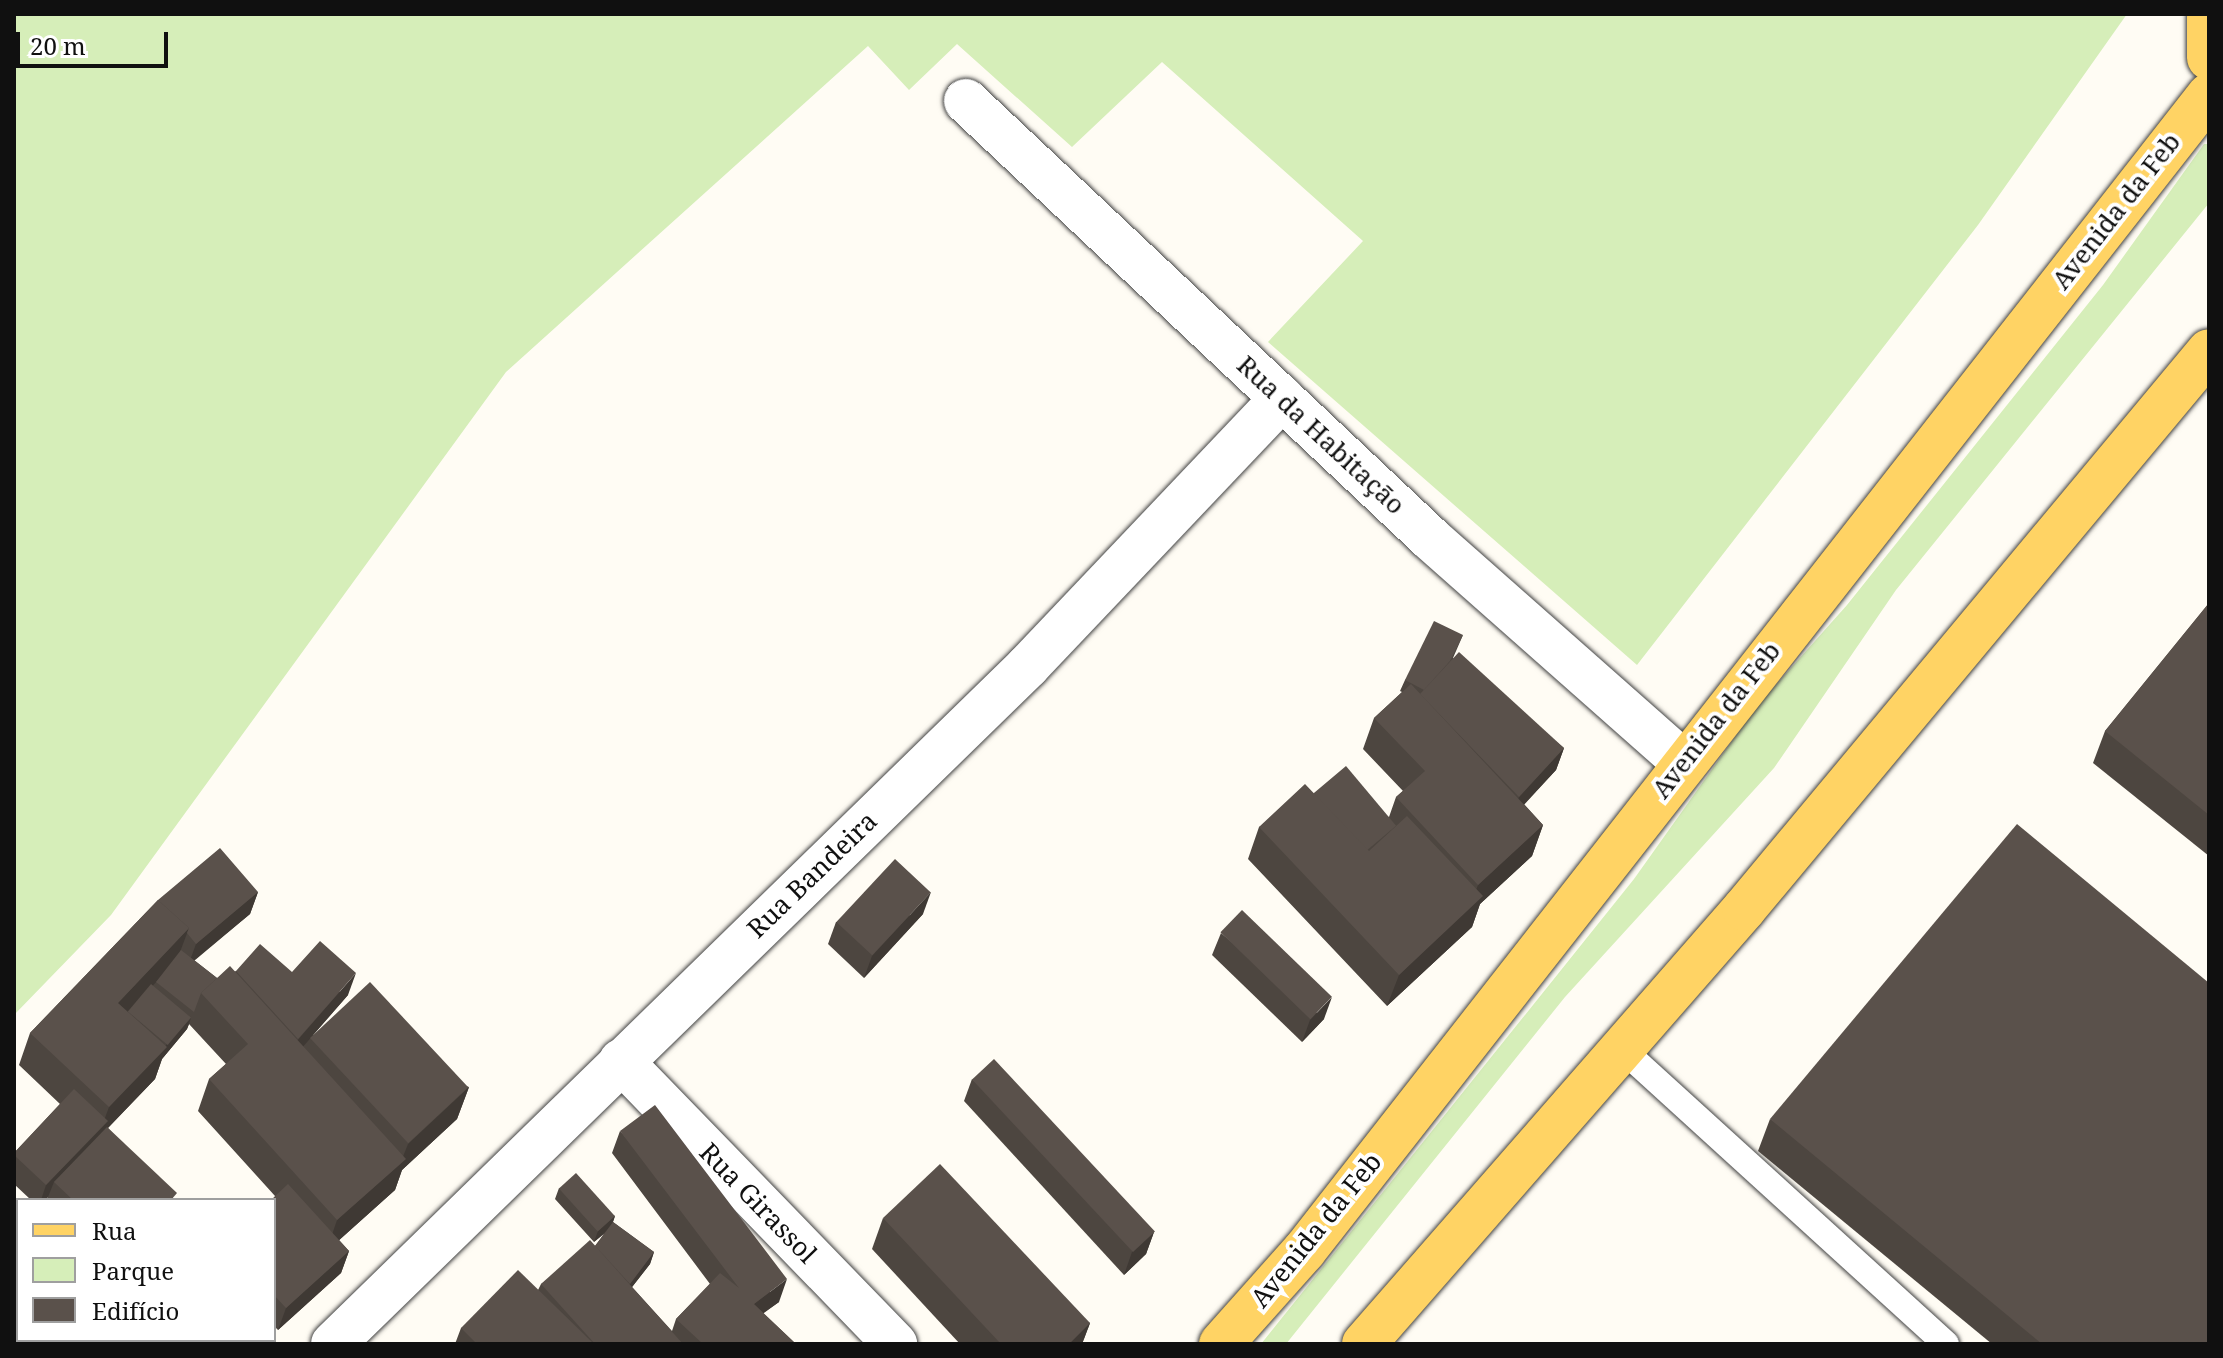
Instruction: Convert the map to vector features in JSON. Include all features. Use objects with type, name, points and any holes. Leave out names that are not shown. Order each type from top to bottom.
[{"type":"main road","points":[[2209,17],[2209,58]]},
{"type":"main road","name":"Avenida da Feb","points":[[1221,1344],[1304,1251],[1683,762],[2209,95]]},
{"type":"main road","points":[[1364,1344],[1622,1049],[2209,351]]},
{"type":"street","name":"Rua da Habitação","points":[[966,101],[1430,538],[1683,762]]},
{"type":"street","name":"Rua Bandeira","points":[[333,1344],[1028,666],[1282,398]]},
{"type":"street","name":"Rua Girassol","points":[[621,1061],[895,1344]]},
{"type":"lane","points":[[1622,1049],[1946,1344]]},
{"type":"green space","points":[[14,14],[2127,14],[1978,225],[1637,665],[1268,342],[1363,241],[1162,62],[1072,147],[957,44],[909,90],[868,46],[506,372],[111,915],[14,1015]]},
{"type":"green space","points":[[2204,144],[2209,144],[2209,203],[1896,590],[1774,768],[1565,997],[1286,1344],[1261,1344],[1634,879],[1757,706],[1847,605],[2103,285]]},
{"type":"building","points":[[2209,603],[2209,815],[2105,731]]},
{"type":"building","points":[[1434,621],[1463,635],[1450,661],[1424,690],[1405,680]]},
{"type":"building","points":[[1459,652],[1564,748],[1519,797],[1420,694]]},
{"type":"building","points":[[1411,684],[1543,825],[1478,885],[1396,797],[1425,771],[1374,718]]},
{"type":"building","points":[[1346,766],[1396,826],[1363,853],[1313,794]]},
{"type":"building","points":[[1305,784],[1369,851],[1407,816],[1483,896],[1399,975],[1259,827]]},
{"type":"building","points":[[2017,824],[2209,983],[2209,1344],[2042,1344],[1770,1119]]},
{"type":"building","points":[[220,848],[258,892],[196,944],[187,933],[189,928],[158,900]]},
{"type":"building","points":[[895,859],[931,892],[872,955],[836,922]]},
{"type":"building","points":[[158,900],[189,928],[118,1003],[167,1047],[109,1107],[30,1033]]},
{"type":"building","points":[[1242,910],[1332,997],[1310,1019],[1220,932]]},
{"type":"building","points":[[320,941],[356,973],[298,1039],[236,971],[260,944],[292,972]]},
{"type":"building","points":[[181,950],[217,978],[201,993],[194,1012],[156,982]]},
{"type":"building","points":[[230,966],[406,1159],[337,1220],[209,1079],[248,1044],[201,993]]},
{"type":"building","points":[[370,982],[468,1087],[408,1143],[310,1038]]},
{"type":"building","points":[[151,984],[191,1017],[168,1045],[128,1012]]},
{"type":"building","points":[[994,1059],[1155,1232],[1133,1252],[972,1079]]},
{"type":"building","points":[[74,1089],[108,1121],[46,1185],[14,1153]]},
{"type":"building","points":[[655,1105],[787,1279],[754,1304],[796,1344],[703,1344],[676,1319],[720,1273],[739,1288],[620,1131]]},
{"type":"building","points":[[107,1127],[177,1193],[173,1198],[71,1198],[54,1182]]},
{"type":"building","points":[[940,1164],[1090,1323],[1069,1344],[1001,1344],[883,1218]]},
{"type":"building","points":[[576,1173],[615,1216],[598,1231],[559,1188]]},
{"type":"building","points":[[288,1184],[349,1251],[286,1308],[276,1297],[276,1198],[273,1198]]},
{"type":"building","points":[[613,1222],[654,1252],[630,1284],[595,1246]]},
{"type":"building","points":[[590,1240],[683,1344],[595,1344],[541,1284]]},
{"type":"building","points":[[518,1270],[594,1344],[477,1344],[461,1328]]},
{"type":"building","points":[[16,1338],[16,1342],[58,1342],[14,1344]]},
{"type":"building","points":[[145,1342],[213,1342],[213,1344]]}]
